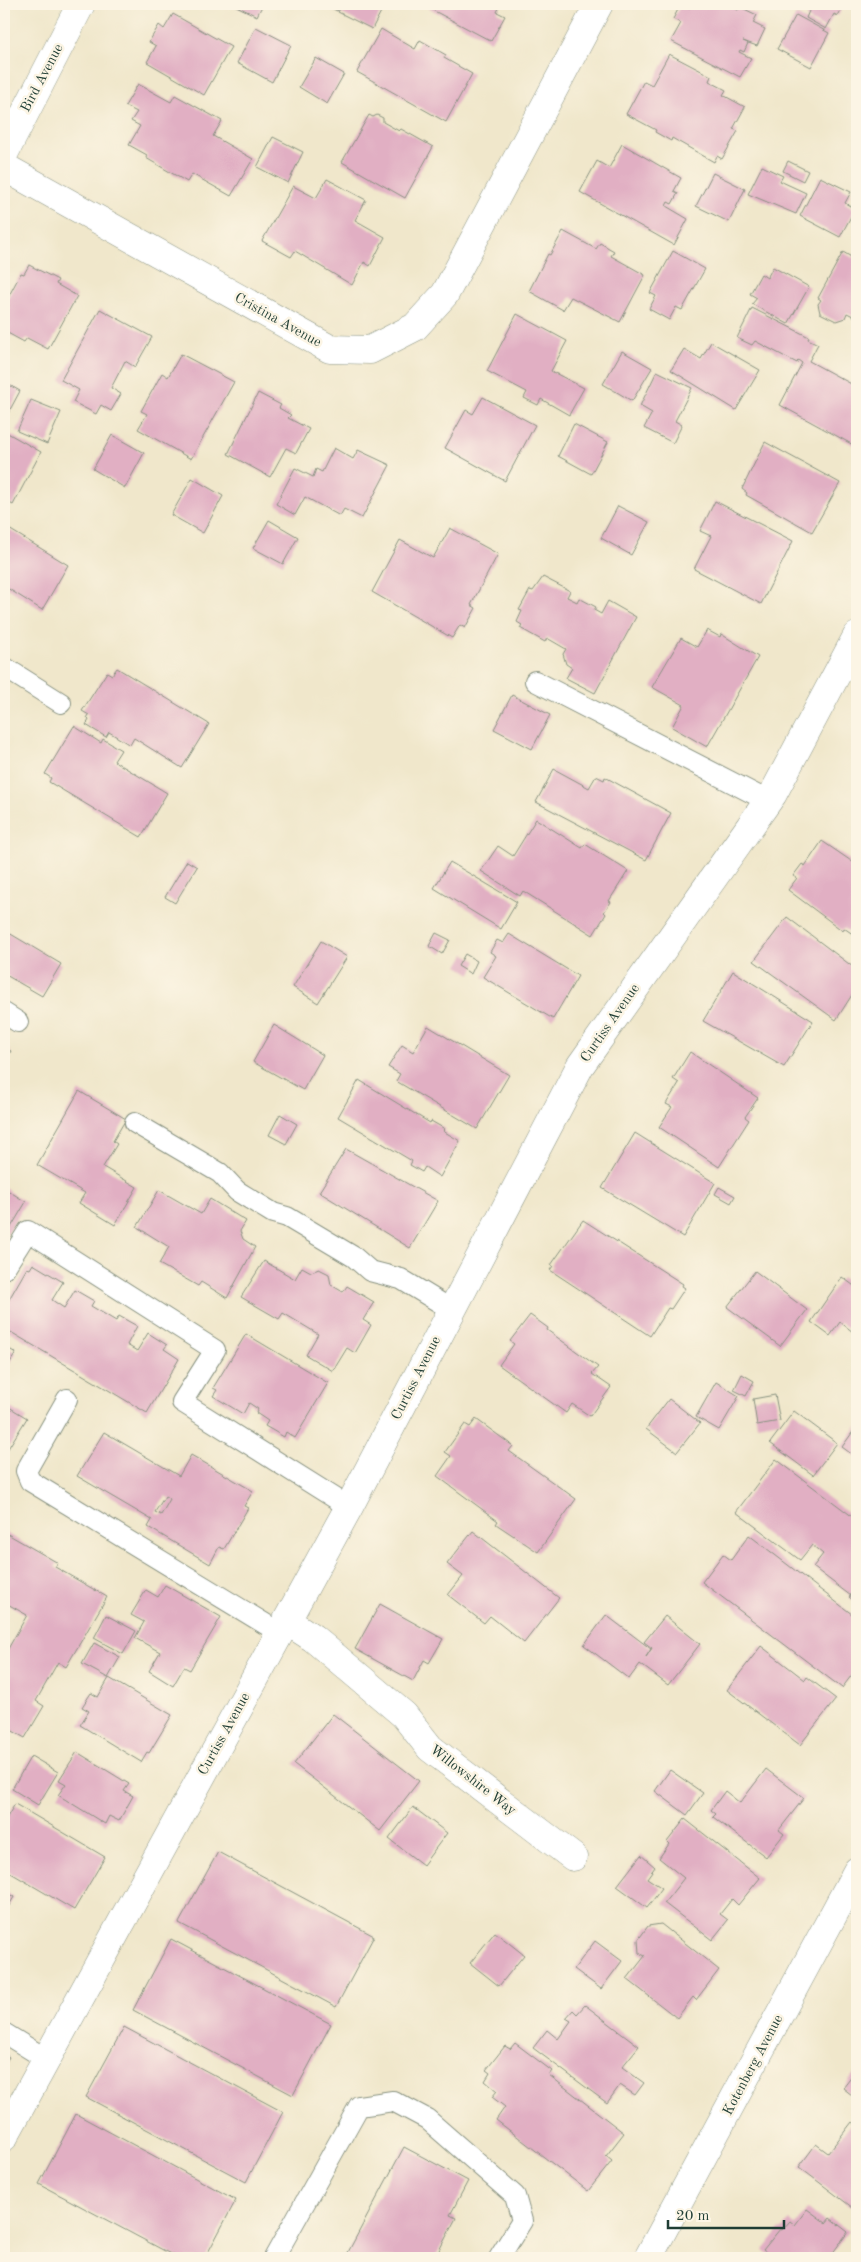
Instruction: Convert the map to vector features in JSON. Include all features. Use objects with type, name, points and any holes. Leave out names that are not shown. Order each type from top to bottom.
[{"type":"street","name":"Bird Avenue","points":[[4,154],[81,4]]},
{"type":"street","name":"Cristina Avenue","points":[[4,167],[330,349],[370,350],[415,326],[446,294],[599,4]]},
{"type":"street","name":"Curtiss Avenue","points":[[4,2138],[349,1507],[580,1066],[768,801],[857,636]]},
{"type":"street","name":"Willowshire Way","points":[[284,1627],[313,1638],[404,1715],[430,1748],[573,1857]]},
{"type":"street","name":"Kotenberg Avenue","points":[[648,2258],[857,1871]]},
{"type":"lane","points":[[4,666],[62,702]]},
{"type":"lane","points":[[535,681],[768,801]]},
{"type":"lane","points":[[135,1123],[220,1173],[237,1191],[273,1213],[287,1217],[354,1257],[370,1271],[401,1278],[452,1310]]},
{"type":"lane","points":[[4,1269],[28,1231],[215,1350],[182,1402],[349,1507]]},
{"type":"lane","points":[[67,1399],[26,1471],[30,1481],[284,1627]]},
{"type":"lane","points":[[4,2034],[46,2059]]},
{"type":"lane","points":[[274,2258],[359,2106],[393,2101],[427,2119],[515,2196],[522,2221],[499,2258]]},
{"type":"building","points":[[232,4],[263,4],[257,16]]},
{"type":"building","points":[[324,4],[341,4],[337,11]]},
{"type":"building","points":[[343,4],[385,4],[372,29],[338,12]]},
{"type":"building","points":[[421,4],[501,4],[497,12],[505,16],[491,41]]},
{"type":"building","points":[[681,4],[690,8],[692,4],[727,4],[738,10],[740,7],[757,15],[753,23],[765,29],[757,46],[743,41],[748,43],[744,52],[740,50],[739,52],[751,58],[740,77],[671,41],[681,23],[673,19]]},
{"type":"building","points":[[812,4],[838,4],[843,6],[838,16],[834,14],[826,29],[806,18]]},
{"type":"building","points":[[173,14],[231,47],[204,95],[147,62],[156,46],[149,42],[159,25],[164,29]]},
{"type":"building","points":[[796,15],[829,33],[811,67],[777,49]]},
{"type":"building","points":[[256,27],[291,45],[272,82],[237,63]]},
{"type":"building","points":[[381,29],[415,49],[420,40],[446,55],[444,58],[472,74],[446,122],[357,72]]},
{"type":"building","points":[[669,54],[711,76],[709,81],[726,90],[723,95],[745,107],[733,129],[738,131],[722,159],[717,156],[714,162],[672,138],[671,141],[655,132],[656,130],[626,114],[644,81],[652,85]]},
{"type":"building","points":[[316,58],[344,74],[327,104],[299,87]]},
{"type":"building","points":[[138,84],[171,102],[175,95],[222,121],[213,136],[253,159],[231,196],[192,174],[187,182],[146,158],[147,155],[129,145],[140,126],[131,121],[137,112],[125,106]]},
{"type":"building","points":[[369,115],[373,117],[377,115],[383,118],[383,122],[399,131],[401,129],[433,147],[405,198],[342,162]]},
{"type":"building","points":[[273,137],[303,152],[288,183],[257,167]]},
{"type":"building","points":[[622,144],[681,178],[674,191],[678,193],[672,204],[668,202],[666,206],[688,219],[674,245],[580,192],[597,161],[609,168]]},
{"type":"building","points":[[788,161],[808,171],[803,181],[783,171]]},
{"type":"building","points":[[762,166],[783,176],[780,181],[806,193],[796,214],[748,194]]},
{"type":"building","points":[[713,173],[745,189],[729,222],[696,206]]},
{"type":"building","points":[[820,177],[851,192],[845,203],[855,209],[840,237],[800,216]]},
{"type":"building","points":[[327,179],[366,200],[355,220],[385,237],[370,266],[364,262],[352,285],[295,251],[291,257],[262,241],[293,186],[316,198]]},
{"type":"building","points":[[563,231],[596,249],[600,243],[614,251],[611,256],[645,275],[620,322],[571,297],[563,310],[529,291],[548,254],[550,255]]},
{"type":"building","points":[[673,251],[705,269],[682,310],[676,307],[669,320],[649,309],[656,296],[650,293]]},
{"type":"building","points":[[843,252],[853,258],[855,254],[857,256],[857,318],[847,313],[845,318],[836,321],[820,313],[818,304],[821,300],[818,298]]},
{"type":"building","points":[[29,265],[58,280],[56,284],[77,296],[48,349],[27,338],[24,342],[4,331],[4,316],[9,305],[5,303],[21,273],[24,274]]},
{"type":"building","points":[[773,267],[809,287],[788,324],[752,304],[757,298],[750,294],[761,274],[767,278]]},
{"type":"building","points":[[752,308],[809,337],[808,339],[818,344],[809,361],[857,387],[857,447],[780,405],[802,363],[798,360],[797,363],[755,341],[752,345],[737,338]]},
{"type":"building","points":[[100,309],[152,337],[135,367],[125,361],[111,388],[121,394],[111,411],[101,405],[96,414],[73,402],[79,390],[61,380]]},
{"type":"building","points":[[517,314],[567,341],[551,371],[584,388],[569,415],[541,399],[538,405],[524,398],[527,392],[487,371]]},
{"type":"building","points":[[711,342],[760,370],[736,410],[671,370],[684,349],[701,359]]},
{"type":"building","points":[[622,351],[652,368],[632,401],[603,384]]},
{"type":"building","points":[[181,354],[234,382],[191,459],[138,429],[147,414],[141,411],[162,373],[168,377]]},
{"type":"building","points":[[657,371],[692,388],[675,421],[682,425],[673,443],[644,428],[652,413],[640,406]]},
{"type":"building","points":[[4,382],[20,391],[4,421]]},
{"type":"building","points":[[258,393],[281,405],[279,408],[291,415],[288,418],[309,429],[296,453],[286,448],[270,477],[228,454]]},
{"type":"building","points":[[483,397],[535,425],[505,481],[445,448],[466,410],[473,414]]},
{"type":"building","points":[[31,400],[61,412],[47,444],[17,431]]},
{"type":"building","points":[[574,424],[608,442],[591,474],[558,456]]},
{"type":"building","points":[[4,431],[41,452],[13,505],[4,500]]},
{"type":"building","points":[[112,435],[144,453],[125,488],[93,469]]},
{"type":"building","points":[[765,442],[840,483],[812,532],[746,495],[747,493],[742,489]]},
{"type":"building","points":[[334,448],[353,459],[358,450],[390,465],[362,518],[344,509],[340,516],[305,497],[295,515],[276,504],[295,468],[313,477],[316,469],[322,472]]},
{"type":"building","points":[[192,478],[223,496],[203,533],[171,515]]},
{"type":"building","points":[[715,501],[793,541],[761,604],[694,569],[711,536],[700,531]]},
{"type":"building","points":[[618,506],[649,522],[631,555],[601,538]]},
{"type":"building","points":[[269,520],[298,537],[283,564],[253,548]]},
{"type":"building","points":[[4,526],[68,565],[42,610],[4,586]]},
{"type":"building","points":[[450,528],[498,554],[471,605],[476,608],[465,628],[460,625],[452,638],[372,592],[400,540],[433,558]]},
{"type":"building","points":[[543,577],[570,591],[567,597],[577,602],[579,598],[596,607],[594,610],[601,614],[608,601],[636,617],[595,693],[566,678],[572,668],[566,664],[563,654],[566,649],[547,638],[545,642],[520,628],[522,625],[517,622],[522,611],[519,610],[530,590],[533,591]]},
{"type":"building","points":[[707,630],[720,637],[721,634],[758,657],[707,747],[672,727],[684,705],[652,687],[681,638],[697,647]]},
{"type":"building","points":[[117,668],[209,724],[182,768],[134,738],[130,745],[109,732],[106,737],[86,725],[89,715],[82,711],[107,672],[112,675]]},
{"type":"building","points":[[512,695],[550,715],[532,749],[494,729]]},
{"type":"building","points":[[74,726],[101,743],[103,739],[121,750],[114,761],[167,793],[141,837],[49,782],[51,778],[45,774]]},
{"type":"building","points":[[554,769],[589,788],[596,776],[604,780],[605,777],[671,813],[646,860],[536,802]]},
{"type":"building","points":[[536,819],[582,848],[585,844],[628,871],[609,901],[611,902],[604,912],[606,914],[593,935],[523,891],[520,896],[481,871],[498,846],[513,856]]},
{"type":"building","points":[[822,841],[857,865],[857,937],[844,928],[843,931],[788,890],[797,878],[793,876],[802,864],[805,866]]},
{"type":"building","points":[[187,861],[197,867],[175,903],[165,897]]},
{"type":"building","points":[[450,862],[517,902],[501,929],[434,888]]},
{"type":"building","points":[[787,917],[857,970],[857,987],[836,1020],[754,961]]},
{"type":"building","points":[[4,930],[61,964],[42,996],[4,974]]},
{"type":"building","points":[[436,933],[450,940],[442,954],[429,946]]},
{"type":"building","points":[[509,934],[578,976],[553,1019],[483,977],[496,956],[490,952],[497,940],[503,943]]},
{"type":"building","points":[[321,941],[347,957],[318,1003],[293,987]]},
{"type":"building","points":[[465,954],[477,961],[471,974],[458,966]]},
{"type":"building","points":[[733,971],[813,1021],[784,1067],[703,1021]]},
{"type":"building","points":[[274,1025],[323,1055],[303,1090],[253,1062]]},
{"type":"building","points":[[428,1026],[509,1075],[477,1129],[396,1081],[400,1074],[388,1067],[402,1045],[413,1052]]},
{"type":"building","points":[[4,1047],[11,1051],[4,1063]]},
{"type":"building","points":[[690,1052],[758,1098],[745,1117],[749,1120],[719,1167],[659,1127],[672,1107],[666,1104],[679,1083],[673,1079]]},
{"type":"building","points":[[359,1080],[430,1123],[431,1121],[445,1129],[443,1131],[460,1141],[440,1177],[425,1167],[422,1172],[410,1165],[412,1161],[338,1117]]},
{"type":"building","points":[[79,1091],[126,1119],[113,1141],[117,1144],[103,1167],[137,1187],[115,1225],[79,1203],[85,1193],[37,1165]]},
{"type":"building","points":[[280,1114],[297,1124],[286,1144],[269,1135]]},
{"type":"building","points":[[635,1133],[715,1183],[683,1237],[602,1188]]},
{"type":"building","points":[[346,1149],[438,1201],[410,1248],[319,1192]]},
{"type":"building","points":[[719,1187],[735,1196],[731,1203],[715,1194]]},
{"type":"building","points":[[4,1188],[26,1202],[7,1234],[4,1232]]},
{"type":"building","points":[[159,1190],[201,1214],[210,1199],[246,1221],[240,1231],[243,1239],[255,1247],[227,1298],[201,1282],[198,1286],[159,1264],[169,1247],[137,1227]]},
{"type":"building","points":[[583,1220],[683,1284],[682,1286],[685,1288],[671,1309],[668,1308],[650,1336],[550,1270],[553,1266],[551,1265]]},
{"type":"building","points":[[264,1261],[295,1279],[302,1267],[311,1272],[319,1269],[329,1274],[331,1285],[343,1292],[347,1286],[374,1302],[363,1320],[371,1325],[355,1353],[347,1348],[333,1371],[306,1355],[318,1334],[283,1313],[279,1319],[241,1297]]},
{"type":"building","points":[[33,1264],[63,1282],[52,1300],[64,1308],[75,1290],[94,1301],[91,1306],[116,1321],[119,1316],[137,1326],[127,1345],[137,1351],[148,1333],[167,1345],[164,1349],[179,1359],[147,1413],[4,1328],[4,1308],[27,1268],[30,1269]]},
{"type":"building","points":[[755,1271],[807,1310],[780,1346],[727,1307]]},
{"type":"building","points":[[842,1277],[857,1288],[857,1326],[853,1332],[840,1322],[830,1336],[811,1322]]},
{"type":"building","points":[[530,1315],[548,1328],[547,1330],[598,1367],[592,1374],[611,1387],[590,1416],[572,1404],[566,1413],[499,1365],[514,1344],[510,1341]]},
{"type":"building","points":[[246,1334],[328,1383],[295,1438],[286,1432],[284,1437],[265,1426],[268,1421],[256,1413],[258,1409],[249,1403],[243,1414],[213,1396],[217,1390],[213,1388]]},
{"type":"building","points":[[4,1346],[16,1353],[4,1372]]},
{"type":"building","points":[[742,1374],[754,1381],[746,1396],[734,1390]]},
{"type":"building","points":[[716,1382],[739,1396],[719,1430],[696,1417]]},
{"type":"building","points":[[775,1395],[780,1421],[757,1425],[753,1399]]},
{"type":"building","points":[[669,1399],[700,1423],[677,1452],[646,1429]]},
{"type":"building","points":[[4,1404],[27,1418],[4,1455]]},
{"type":"building","points":[[794,1411],[837,1443],[813,1475],[770,1443]]},
{"type":"building","points":[[476,1419],[513,1446],[509,1451],[576,1499],[538,1552],[496,1524],[498,1521],[437,1476],[451,1456],[445,1452],[465,1424],[470,1427]]},
{"type":"building","points":[[857,1426],[857,1458],[842,1447]]},
{"type":"building","points":[[104,1432],[179,1476],[191,1455],[253,1491],[244,1506],[248,1508],[224,1549],[219,1547],[210,1564],[148,1527],[152,1520],[77,1476]],"holes":[[[165,1496],[170,1499],[161,1515],[155,1512]]]},
{"type":"building","points":[[776,1459],[857,1520],[857,1603],[849,1597],[851,1596],[813,1567],[823,1554],[812,1545],[800,1560],[736,1512]]},
{"type":"building","points":[[473,1531],[559,1598],[524,1643],[490,1616],[484,1623],[448,1595],[463,1576],[447,1564]]},
{"type":"building","points":[[4,1532],[58,1563],[55,1567],[107,1597],[66,1667],[58,1662],[36,1701],[44,1706],[25,1738],[4,1726],[4,1656],[27,1615],[4,1602]]},
{"type":"building","points":[[749,1535],[857,1618],[857,1668],[842,1688],[702,1582],[723,1554],[731,1560]]},
{"type":"building","points":[[165,1585],[221,1617],[190,1670],[184,1667],[173,1686],[149,1671],[160,1652],[135,1638],[144,1622],[131,1615],[146,1590],[158,1597]]},
{"type":"building","points":[[380,1604],[443,1639],[429,1663],[424,1660],[413,1681],[355,1649]]},
{"type":"building","points":[[106,1615],[136,1631],[123,1654],[94,1638]]},
{"type":"building","points":[[606,1615],[651,1649],[646,1657],[652,1648],[644,1642],[665,1616],[700,1644],[668,1685],[640,1664],[629,1679],[584,1645]]},
{"type":"building","points":[[94,1643],[120,1657],[108,1678],[82,1664]]},
{"type":"building","points":[[761,1646],[805,1680],[807,1677],[836,1699],[800,1745],[727,1690]]},
{"type":"building","points":[[109,1678],[172,1715],[149,1753],[147,1752],[141,1762],[80,1725],[89,1711],[82,1707],[91,1693],[98,1697]]},
{"type":"building","points":[[333,1714],[419,1781],[380,1831],[294,1764]]},
{"type":"building","points":[[77,1752],[129,1784],[124,1791],[133,1796],[119,1821],[109,1816],[105,1824],[58,1795],[66,1784],[59,1780]]},
{"type":"building","points":[[31,1756],[58,1772],[38,1805],[12,1789]]},
{"type":"building","points":[[766,1769],[804,1798],[779,1830],[784,1834],[766,1857],[713,1817],[716,1814],[711,1810],[725,1791],[740,1803]]},
{"type":"building","points":[[670,1770],[703,1793],[687,1815],[655,1791]]},
{"type":"building","points":[[15,1804],[105,1857],[74,1910],[4,1869],[4,1822]]},
{"type":"building","points":[[413,1807],[447,1833],[423,1865],[389,1839]]},
{"type":"building","points":[[685,1819],[760,1878],[738,1905],[732,1899],[720,1914],[728,1920],[712,1940],[664,1903],[684,1878],[659,1858],[669,1844],[667,1842]]},
{"type":"building","points":[[218,1852],[374,1936],[336,2007],[179,1923]]},
{"type":"building","points":[[641,1855],[655,1867],[647,1878],[662,1888],[647,1908],[617,1886]]},
{"type":"building","points":[[4,1891],[14,1897],[4,1914]]},
{"type":"building","points":[[661,1924],[719,1970],[696,2000],[693,1997],[677,2018],[627,1979],[645,1956],[639,1953],[638,1940],[648,1926]]},
{"type":"building","points":[[495,1932],[524,1955],[499,1986],[470,1963]]},
{"type":"building","points":[[171,1939],[331,2024],[293,2095],[133,2010]]},
{"type":"building","points":[[595,1941],[622,1961],[601,1989],[574,1969]]},
{"type":"building","points":[[585,2005],[639,2046],[622,2067],[644,2083],[635,2095],[620,2085],[607,2103],[533,2048],[547,2030],[558,2039],[571,2021],[566,2018],[573,2010],[577,2014]]},
{"type":"building","points":[[124,2027],[283,2112],[246,2182],[86,2097]]},
{"type":"building","points":[[515,2043],[552,2071],[549,2075],[624,2133],[606,2156],[612,2161],[588,2191],[496,2120],[505,2107],[492,2097],[497,2091],[485,2081],[490,2073],[486,2070],[505,2046],[510,2049]]},
{"type":"building","points":[[4,2054],[9,2057],[4,2065]]},
{"type":"building","points":[[857,2070],[857,2099],[843,2088]]},
{"type":"building","points":[[76,2114],[236,2200],[205,2258],[178,2258],[39,2184]]},
{"type":"building","points":[[852,2122],[857,2126],[857,2211],[799,2167],[816,2144],[828,2153]]},
{"type":"building","points":[[404,2147],[468,2181],[450,2215],[456,2218],[435,2258],[345,2258]]},
{"type":"building","points":[[807,2209],[826,2223],[830,2218],[848,2232],[832,2254],[837,2258],[774,2258],[763,2250],[780,2229],[782,2230],[790,2221],[795,2225]]}]
